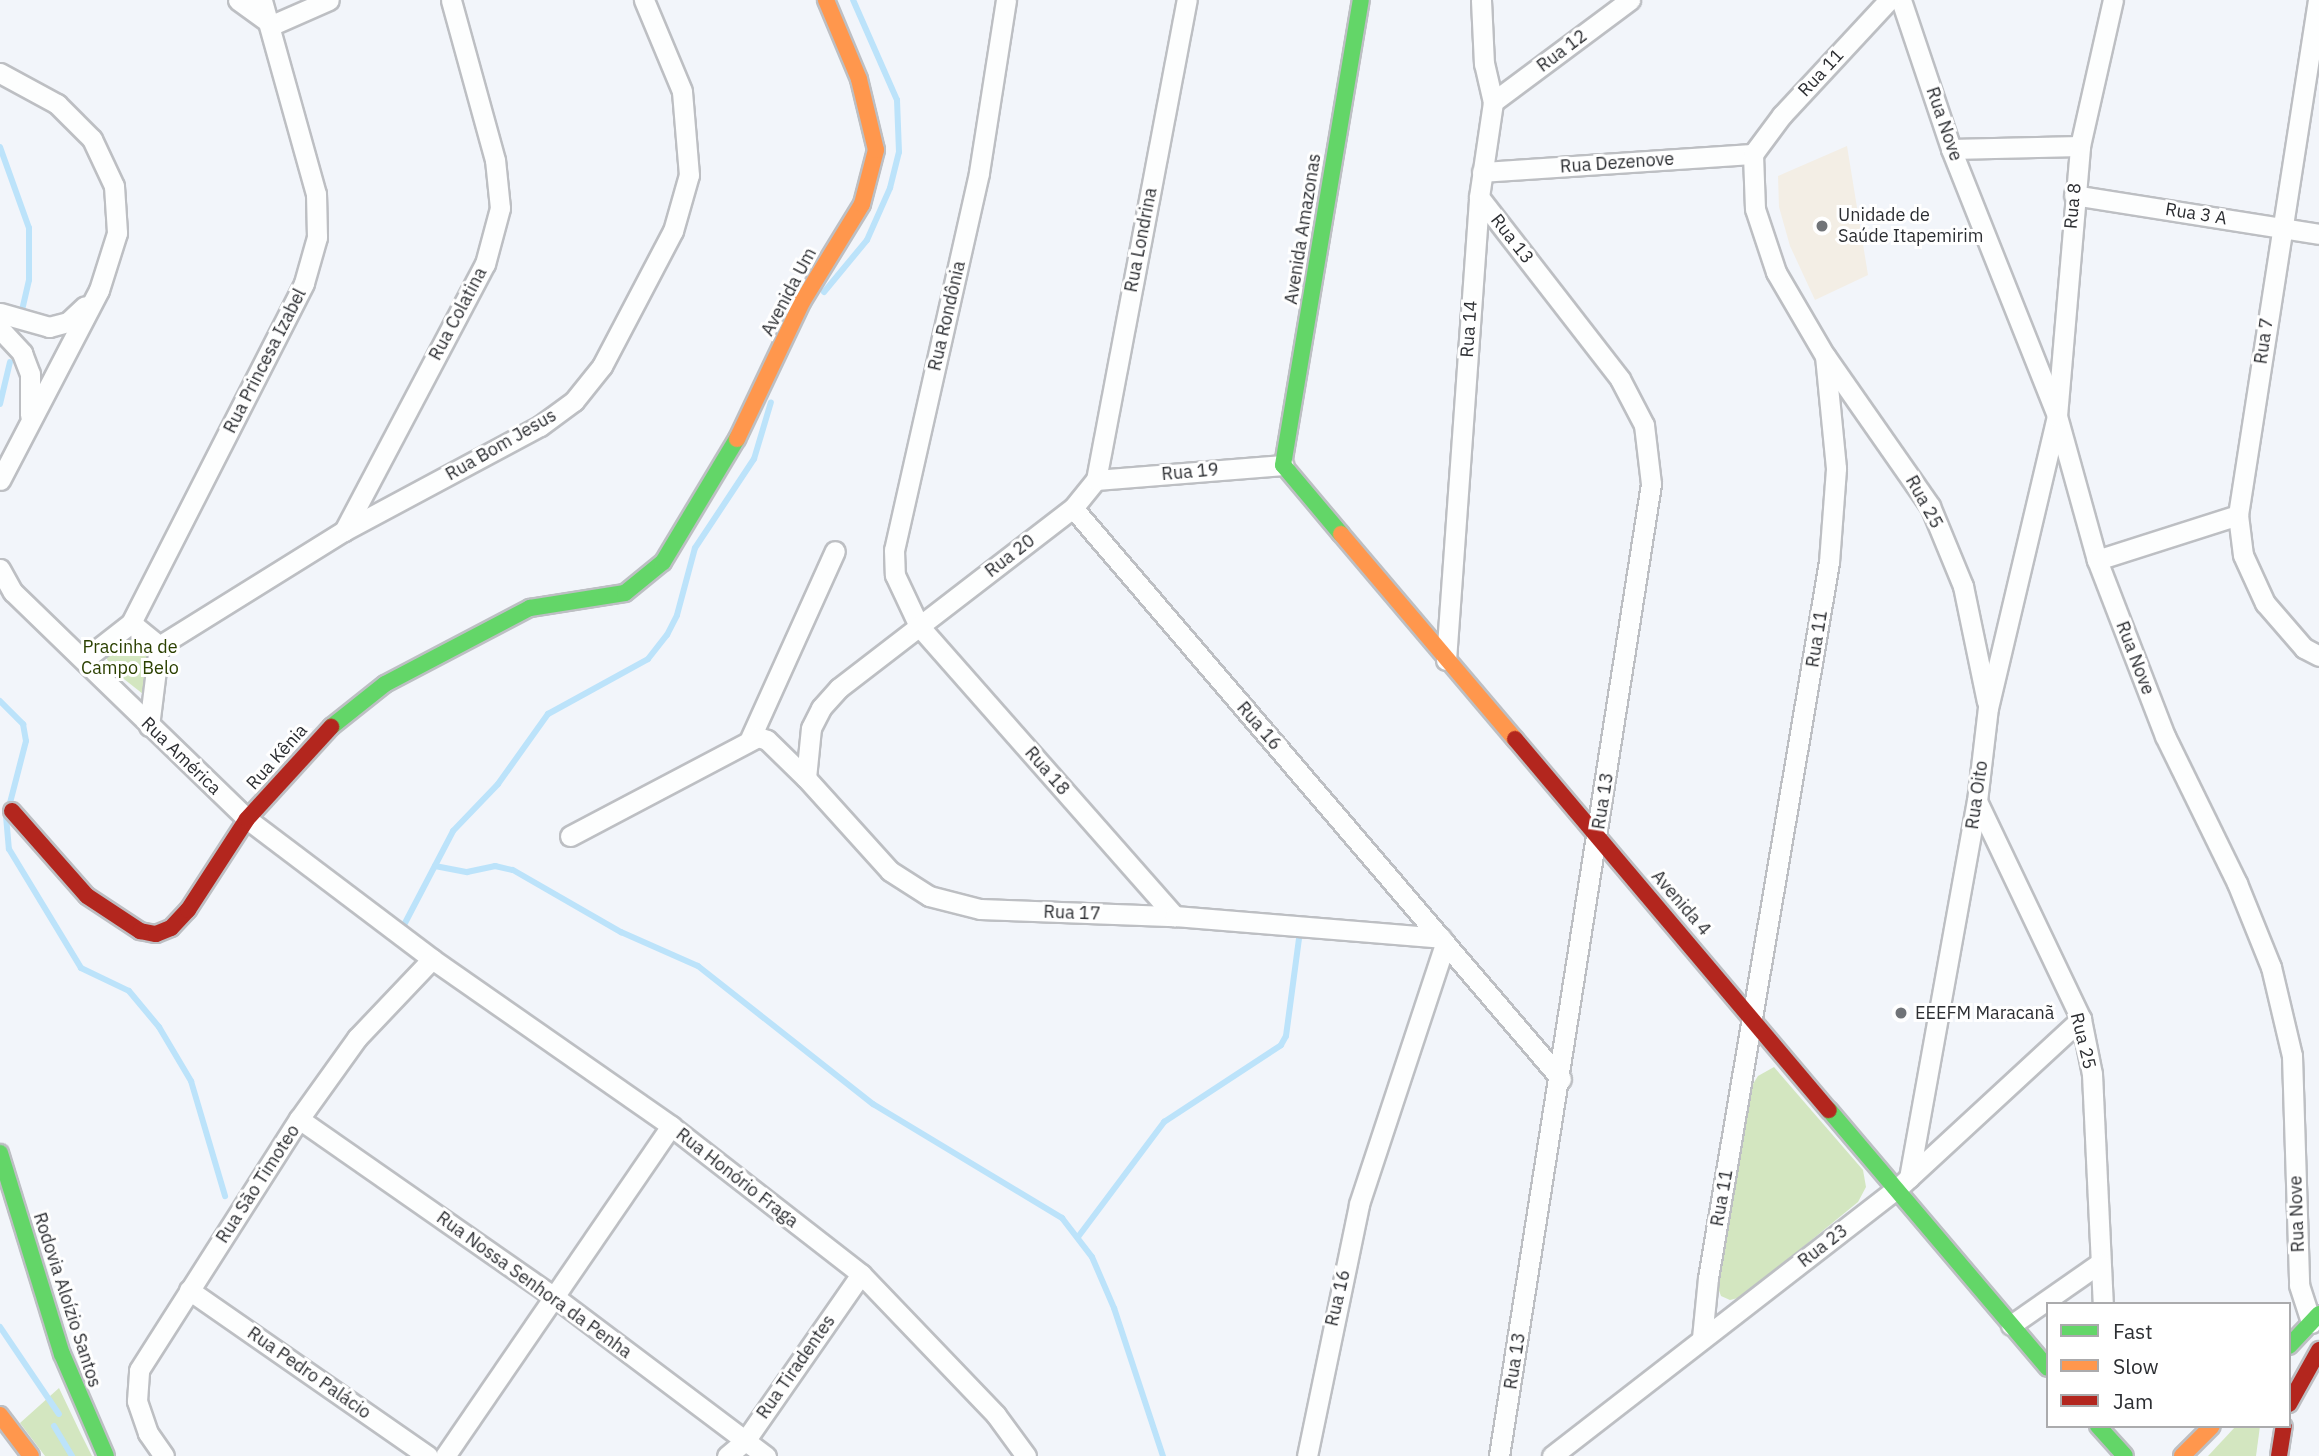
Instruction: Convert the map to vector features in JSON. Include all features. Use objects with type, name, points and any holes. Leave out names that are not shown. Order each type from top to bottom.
[{"type":"street","points":[[238,0],[272,25],[328,0]]},
{"type":"street","name":"Rua Princesa Izabel","points":[[85,659],[131,623],[304,283],[317,237],[316,194],[272,25],[262,0]]},
{"type":"street","name":"Rua Colatina","points":[[344,531],[485,264],[500,208],[495,160],[451,0]]},
{"type":"street","name":"Rua Bom Jesus","points":[[159,646],[344,531],[540,426],[574,401],[602,366],[673,230],[689,176],[682,91],[644,0]]},
{"type":"street","name":"Avenida Um","points":[[642,582],[663,562],[747,422],[802,302],[862,204],[876,150],[859,79],[826,0]]},
{"type":"street","name":"Rua Rondônia","points":[[919,626],[895,575],[894,550],[979,173],[1006,0]]},
{"type":"street","name":"Rua Londrina","points":[[1096,480],[1187,0]]},
{"type":"street","name":"Avenida Amazonas","points":[[1283,465],[1361,0]]},
{"type":"street","name":"Rua 14","points":[[1446,660],[1479,197],[1493,102],[1484,64],[1481,0]]},
{"type":"street","name":"Rua 12","points":[[1493,102],[1630,0]]},
{"type":"street","name":"Rua 11","points":[[1702,1338],[1708,1278],[1755,1017],[1829,562],[1836,468],[1825,356],[1776,272],[1755,209],[1753,154],[1782,115],[1889,0]]},
{"type":"street","name":"Rua Nove","points":[[1901,0],[1951,149],[2057,416],[2098,560],[2165,736],[2237,883],[2271,967],[2292,1056],[2299,1284],[2315,1319]]},
{"type":"street","name":"Rua 8","points":[[2057,416],[2080,146],[2113,0]]},
{"type":"street","name":"Rua 7","points":[[2318,0],[2238,515],[2243,555],[2265,603],[2304,648],[2319,656]]},
{"type":"street","points":[[0,73],[57,104],[92,139],[114,186],[117,233],[99,290],[0,480]]},
{"type":"street","points":[[1951,149],[2080,146]]},
{"type":"street","name":"Rua Dezenove","points":[[1482,172],[1753,154]]},
{"type":"street","name":"Rua 3 A","points":[[2074,195],[2319,234]]},
{"type":"street","name":"Rua 13","points":[[1479,197],[1620,379],[1644,425],[1651,484],[1561,1079],[1499,1456]]},
{"type":"street","points":[[0,313],[49,327],[68,322],[99,290]]},
{"type":"street","points":[[0,329],[22,353],[30,374],[32,401],[27,428]]},
{"type":"street","name":"Rua 25","points":[[1825,356],[1930,506],[1963,586],[1988,708]]},
{"type":"street","name":"Rua Oito","points":[[1904,1182],[1977,801],[1988,708],[2057,416]]},
{"type":"street","name":"Rua 19","points":[[1096,480],[1283,465]]},
{"type":"street","name":"Avenida 4","points":[[1283,465],[1446,660],[1755,1017],[1904,1182],[2011,1325],[2046,1366]]},
{"type":"street","name":"Rua 20","points":[[806,778],[811,728],[821,708],[839,688],[1073,508],[1096,480]]},
{"type":"street","name":"Rua 16","points":[[1073,508],[1561,1079]]},
{"type":"street","points":[[2098,560],[2238,515]]},
{"type":"street","points":[[570,836],[759,739],[835,551]]},
{"type":"street","name":"Rua América","points":[[0,569],[13,592],[247,819],[411,942]]},
{"type":"street","name":"Rua Kênia","points":[[12,811],[87,896],[140,931],[156,934],[171,928],[188,910],[247,819],[343,715],[385,684],[530,608],[625,593],[642,582]]},
{"type":"street","points":[[131,623],[159,646],[149,726]]},
{"type":"street","name":"Rua 18","points":[[919,626],[1175,916]]},
{"type":"street","name":"Rua 17","points":[[759,739],[806,778],[891,871],[929,896],[980,909],[1175,916],[1443,941]]},
{"type":"street","name":"Rua 25","points":[[1977,801],[2081,1019],[2092,1074],[2103,1302]]},
{"type":"street","name":"Rua 16","points":[[1307,1456],[1359,1204],[1443,941]]},
{"type":"street","name":"Rua Honório Fraga","points":[[411,942],[671,1126],[861,1274],[996,1415],[1026,1456]]},
{"type":"street","name":"Rua São Timoteo","points":[[164,1456],[148,1433],[137,1401],[139,1370],[299,1119],[357,1038],[432,959]]},
{"type":"street","name":"Rua 23","points":[[1552,1456],[1904,1182],[2081,1019]]},
{"type":"street","name":"Rua Nossa Senhora da Penha","points":[[299,1119],[556,1298],[766,1456]]},
{"type":"street","points":[[445,1456],[556,1298],[671,1126]]},
{"type":"street","name":"Rodovia Aloízio Santos","points":[[0,1153],[62,1354],[106,1456]]},
{"type":"street","points":[[2011,1325],[2100,1263]]},
{"type":"street","name":"Rua Tiradentes","points":[[727,1456],[745,1441],[861,1274]]},
{"type":"street","name":"Rua Pedro Palácio","points":[[190,1290],[428,1456]]},
{"type":"street","points":[[2291,1344],[2315,1319]]},
{"type":"street","points":[[2291,1400],[2319,1350]]},
{"type":"street","points":[[0,1415],[31,1456]]},
{"type":"street","points":[[2100,1428],[2116,1442]]},
{"type":"street","points":[[2182,1456],[2210,1428]]},
{"type":"street","points":[[2279,1456],[2284,1428]]},
{"type":"shaded area","name":"Unidade de Saúde Itapemirim","points":[[1847,146],[1868,275],[1815,300],[1790,246],[1779,207],[1778,176]]},
{"type":"green space","name":"Pracinha de Campo Belo","points":[[130,633],[151,650],[143,694],[115,672],[105,656],[109,647]]},
{"type":"green space","points":[[1774,1067],[1863,1170],[1866,1187],[1858,1202],[1742,1297],[1730,1300],[1721,1296],[1718,1288],[1751,1087],[1758,1076]]},
{"type":"green space","points":[[59,1388],[92,1456],[45,1456],[20,1423]]},
{"type":"green space","points":[[2234,1428],[2260,1428],[2256,1456],[2208,1456]]},
{"type":"waterway","points":[[824,292],[867,240],[890,188],[899,152],[897,100],[853,0]]},
{"type":"waterway","points":[[0,147],[29,228],[29,280],[23,307]]},
{"type":"waterway","points":[[0,404],[10,362]]},
{"type":"waterway","points":[[405,923],[453,831],[498,784],[548,714],[648,659],[667,635],[677,615],[695,548],[754,459],[771,402]]},
{"type":"waterway","points":[[0,701],[23,724],[26,741],[10,803]]},
{"type":"waterway","points":[[6,816],[9,849],[81,968],[129,991],[159,1027],[191,1081],[225,1196]]},
{"type":"waterway","points":[[435,866],[467,872],[495,866],[513,870],[621,932],[698,966],[873,1104],[1062,1218],[1092,1257],[1114,1308],[1163,1456]]},
{"type":"waterway","points":[[1078,1237],[1164,1122],[1281,1045],[1286,1036],[1299,938]]},
{"type":"waterway","points":[[0,1327],[59,1414]]},
{"type":"waterway","points":[[54,1426],[72,1456]]},
{"type":"traffic: fast","points":[[1341,534],[1283,465],[1361,0]]},
{"type":"traffic: fast","points":[[331,727],[385,684],[530,608],[625,593],[663,562],[737,439]]},
{"type":"traffic: fast","points":[[1829,1110],[2046,1366]]},
{"type":"traffic: fast","points":[[0,1153],[62,1354],[106,1456]]},
{"type":"traffic: fast","points":[[2291,1344],[2319,1314]]},
{"type":"traffic: fast","points":[[2100,1428],[2125,1456]]},
{"type":"traffic: slow","points":[[737,439],[802,302],[862,204],[876,150],[859,79],[826,0]]},
{"type":"traffic: slow","points":[[1341,534],[1515,739]]},
{"type":"traffic: slow","points":[[0,1415],[31,1456]]},
{"type":"traffic: slow","points":[[2182,1456],[2210,1428]]},
{"type":"traffic: jam","points":[[12,811],[87,896],[140,931],[156,934],[171,928],[188,910],[247,819],[331,727]]},
{"type":"traffic: jam","points":[[1515,739],[1829,1110]]},
{"type":"traffic: jam","points":[[2291,1400],[2319,1350]]},
{"type":"traffic: jam","points":[[2279,1456],[2284,1428]]},
{"type":"place","name":"Unidade de Saúde Itapemirim","points":[[1822,226]]},
{"type":"place","name":"EEEFM Maracanã","points":[[1901,1013]]}]
